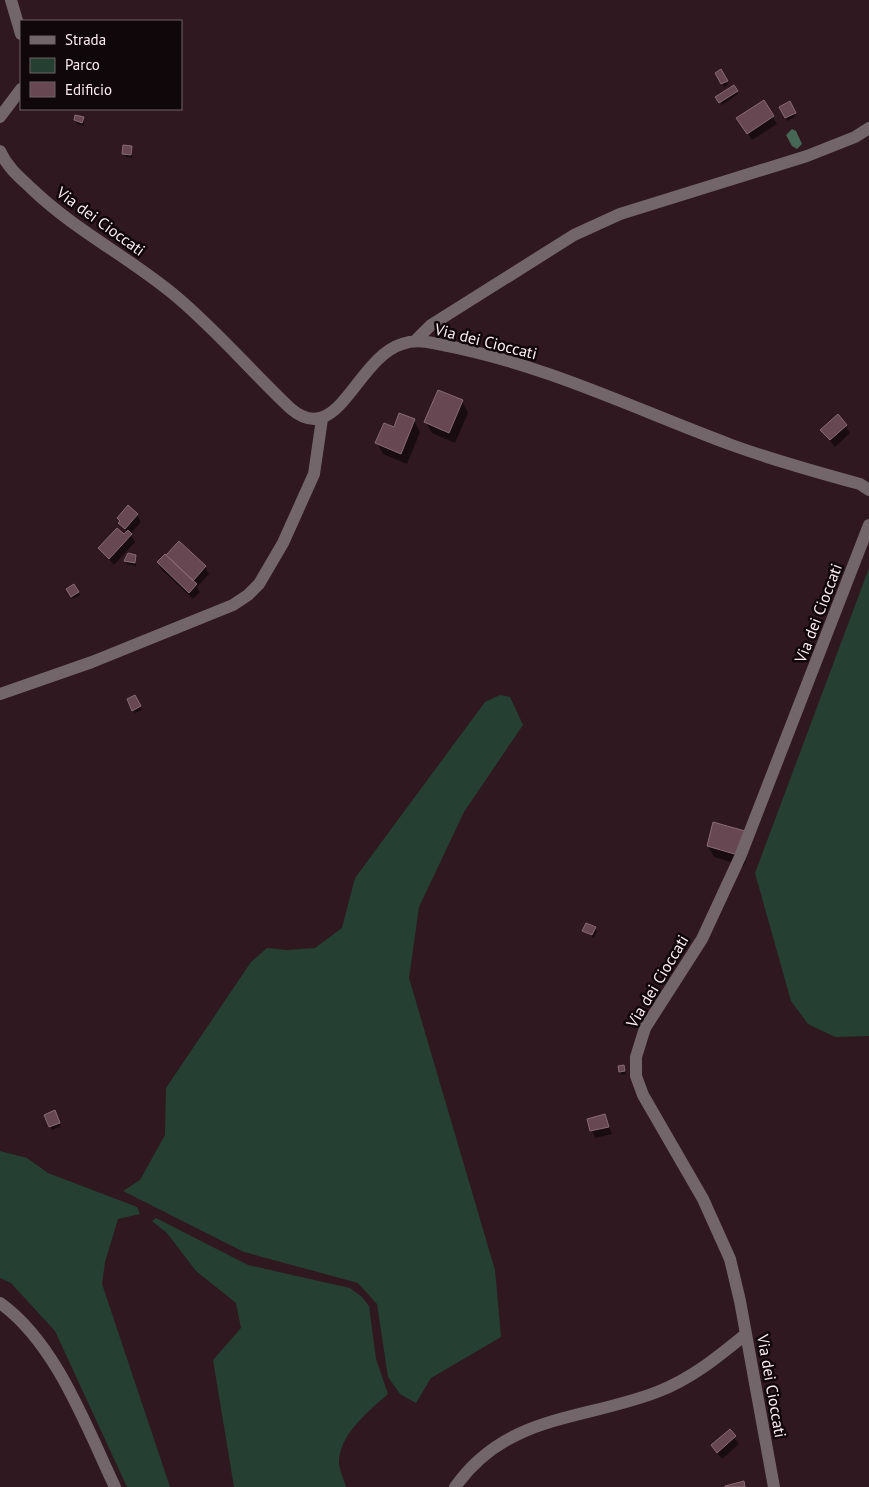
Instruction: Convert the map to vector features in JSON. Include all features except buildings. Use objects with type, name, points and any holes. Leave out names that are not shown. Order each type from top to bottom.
[{"type":"street","points":[[11,0],[20,31]]},
{"type":"street","points":[[0,117],[20,90]]},
{"type":"street","points":[[415,341],[431,325],[574,234],[620,214],[808,156],[855,137],[869,128]]},
{"type":"street","name":"Via dei Cioccati","points":[[0,151],[16,174],[66,219],[179,298],[294,412],[309,420],[322,419],[340,404],[366,370],[381,355],[397,345],[415,341],[457,348],[536,370],[730,445],[860,484],[869,490]]},
{"type":"street","points":[[0,694],[92,662],[233,605],[248,595],[259,584],[283,543],[314,474],[322,419]]},
{"type":"street","name":"Via dei Cioccati","points":[[774,1487],[735,1278],[724,1241],[704,1199],[643,1095],[636,1076],[636,1056],[646,1028],[702,939],[740,857],[869,525]]},
{"type":"street","points":[[0,1303],[27,1329],[51,1361],[69,1393],[115,1487]]},
{"type":"street","points":[[454,1487],[479,1458],[506,1439],[543,1424],[638,1398],[674,1385],[705,1367],[746,1334]]},
{"type":"green space","points":[[869,568],[869,1036],[835,1037],[808,1024],[791,1001],[755,873]]},
{"type":"green space","points":[[500,695],[510,697],[523,725],[464,812],[419,907],[409,978],[495,1270],[501,1337],[431,1378],[416,1403],[400,1394],[388,1377],[377,1304],[358,1283],[244,1252],[123,1191],[140,1180],[165,1135],[166,1088],[251,962],[267,948],[287,950],[315,948],[342,928],[355,878],[485,702]]},
{"type":"green space","points":[[0,1151],[27,1158],[48,1173],[137,1207],[140,1214],[118,1219],[105,1262],[102,1284],[170,1487],[127,1487],[55,1331],[11,1283],[0,1278]]},
{"type":"green space","points":[[156,1218],[248,1265],[350,1288],[362,1297],[369,1306],[376,1359],[388,1394],[356,1424],[344,1443],[340,1453],[339,1464],[346,1487],[234,1487],[213,1360],[241,1328],[236,1303],[196,1271],[167,1233],[152,1221]]},
{"type":"shaded area","points":[[792,129],[796,131],[802,144],[797,149],[792,146],[786,135]]}]
